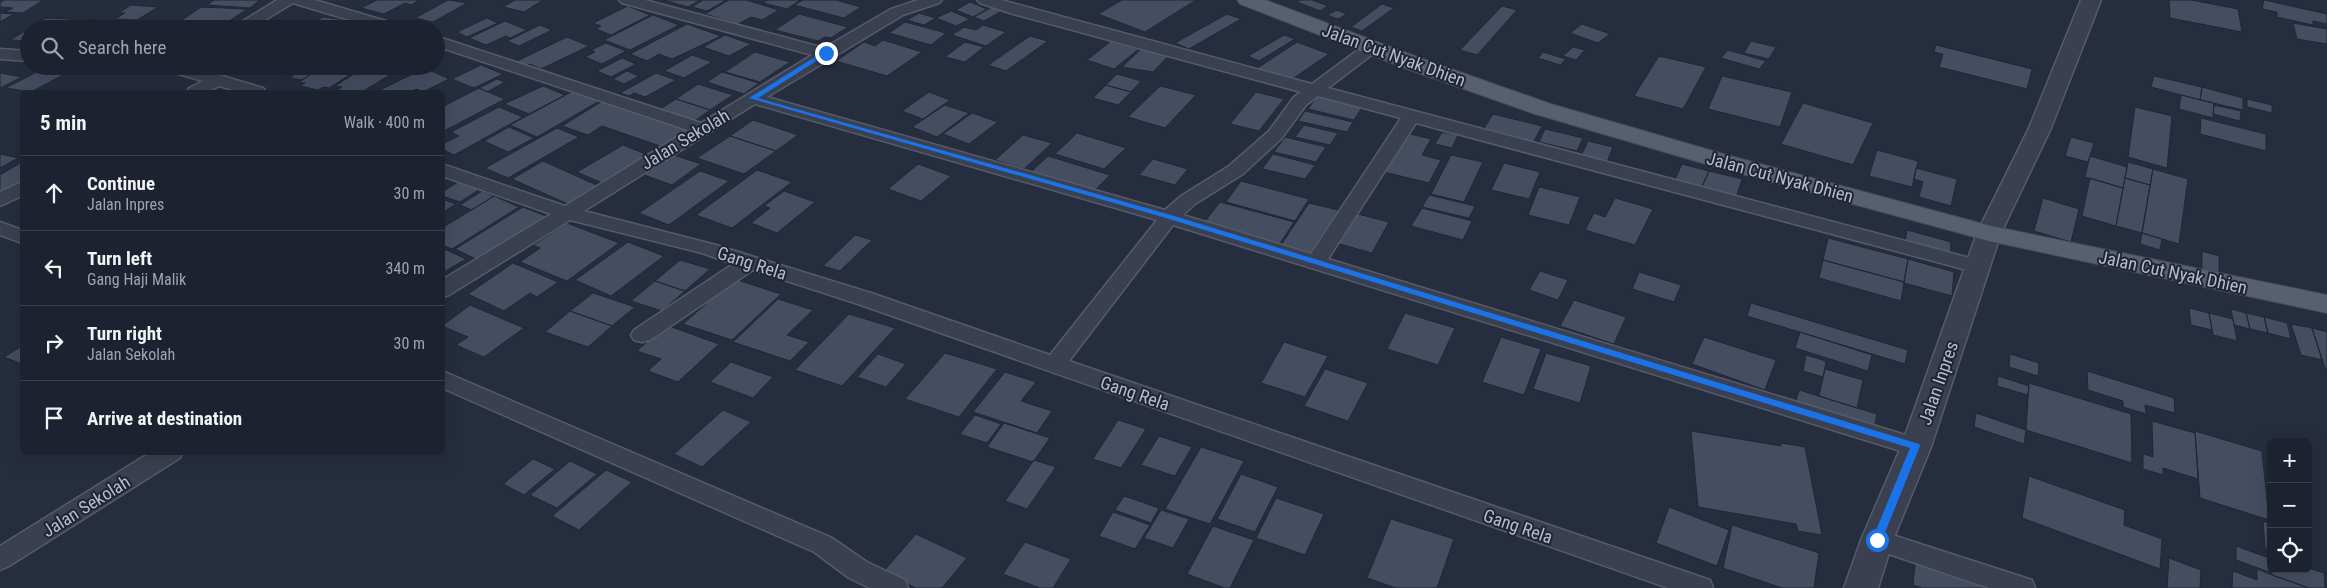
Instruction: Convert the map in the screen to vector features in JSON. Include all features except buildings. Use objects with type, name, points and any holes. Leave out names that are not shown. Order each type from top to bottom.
[{"type":"main road","name":"Jalan Cut Nyak Dhien","points":[[1256,1],[1372,48],[1467,83],[1610,130],[1988,233],[2327,304]]},
{"type":"street","points":[[254,20],[288,0]]},
{"type":"street","points":[[298,0],[367,20]]},
{"type":"street","points":[[627,0],[826,53]]},
{"type":"street","name":"Jalan Sekolah","points":[[445,288],[826,53],[897,12],[934,0]]},
{"type":"street","points":[[985,0],[1018,11],[1978,267]]},
{"type":"street","name":"Jalan Inpres","points":[[1861,588],[1877,540],[1916,446],[1988,233],[2040,128],[2091,0]]},
{"type":"street","points":[[445,45],[702,129]]},
{"type":"street","points":[[1054,365],[1169,217],[1188,200],[1236,170],[1275,135],[1300,101],[1313,89],[1372,48]]},
{"type":"street","points":[[0,54],[20,55]]},
{"type":"street","points":[[202,75],[250,90]]},
{"type":"street","points":[[199,90],[218,80]]},
{"type":"street","points":[[752,98],[1169,217],[1916,446]]},
{"type":"street","points":[[1316,262],[1412,115]]},
{"type":"street","name":"Gang Rela","points":[[445,171],[567,213],[709,249],[866,299],[1700,588]]},
{"type":"street","points":[[0,200],[20,189]]},
{"type":"street","points":[[0,228],[20,236]]},
{"type":"street","points":[[642,335],[750,262]]},
{"type":"street","points":[[445,380],[823,545],[858,570],[895,588]]},
{"type":"street","name":"Jalan Sekolah","points":[[0,559],[166,455]]},
{"type":"street","points":[[1877,540],[2022,588]]},
{"type":"route","points":[[826,53],[752,98],[1169,217],[1916,446],[1877,540]]}]
